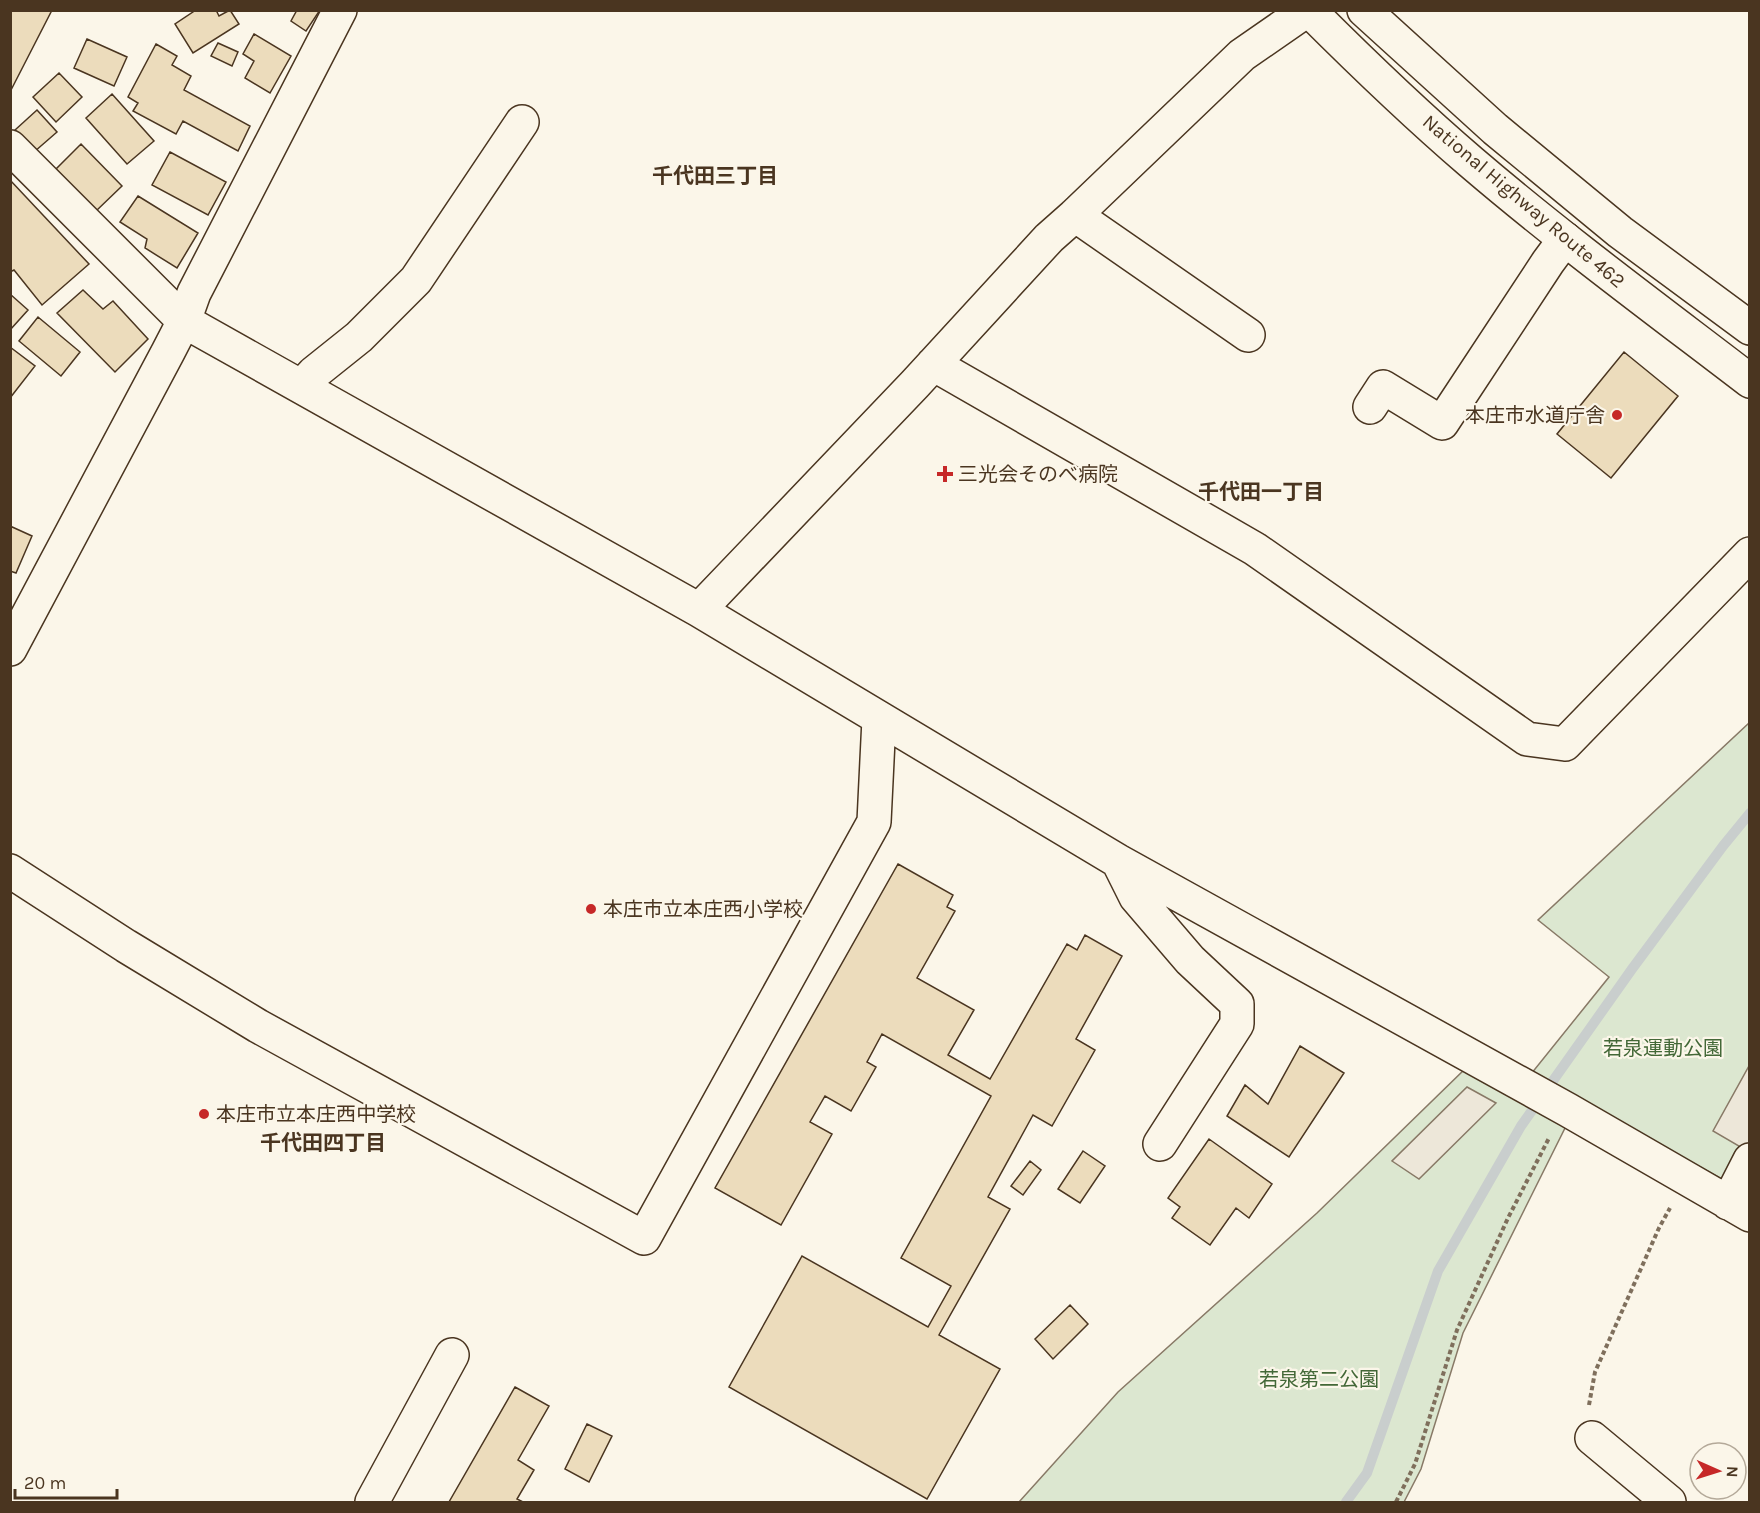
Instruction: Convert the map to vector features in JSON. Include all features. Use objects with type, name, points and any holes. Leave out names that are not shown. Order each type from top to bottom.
[{"type":"main road","points":[[10,649],[184,321],[194,293],[340,10]]},
{"type":"main road","points":[[699,610],[933,364],[1049,238],[1218,76],[1242,55],[1308,10]]},
{"type":"main road","name":"National Highway Route 462","points":[[1308,10],[1361,62],[1472,162],[1565,239],[1749,381]]},
{"type":"main road","name":"National Highway Route 462","points":[[1364,10],[1495,129],[1584,203],[1749,328]]},
{"type":"main road","points":[[302,386],[314,373],[358,338],[416,280],[522,122]]},
{"type":"main road","points":[[10,147],[184,321],[699,610],[1118,861],[1566,1109],[1739,1209],[1749,1160]]},
{"type":"main road","points":[[1075,215],[1248,335]]},
{"type":"main road","points":[[1370,407],[1383,387],[1442,423],[1565,239]]},
{"type":"main road","points":[[933,364],[1255,549],[1527,739],[1566,744],[1749,554]]},
{"type":"main road","points":[[10,872],[258,1026],[644,1238],[874,822],[879,719]]},
{"type":"main road","points":[[1118,861],[1136,897],[1190,960],[1237,1004],[1237,1024],[1160,1144]]},
{"type":"main road","points":[[372,1503],[452,1355]]},
{"type":"main road","points":[[1592,1438],[1669,1503]]},
{"type":"path","points":[[1396,1503],[1415,1464],[1466,1307],[1532,1171],[1566,1109]]},
{"type":"path","points":[[1592,1438],[1588,1419],[1595,1372],[1659,1228],[1686,1178]]},
{"type":"green space","name":"若泉運動公園","points":[[1749,723],[1749,1194],[1531,1074],[1609,977],[1538,920]]},
{"type":"green space","name":"若泉第二公園","points":[[1465,1069],[1566,1126],[1463,1333],[1421,1469],[1404,1502],[1019,1502],[1118,1392],[1317,1213]]},
{"type":"shaded area","points":[[1749,1066],[1749,1152],[1713,1131]]},
{"type":"shaded area","points":[[1467,1087],[1496,1103],[1419,1179],[1392,1161]]},
{"type":"building","points":[[10,10],[48,10],[51,12],[10,92]]},
{"type":"building","points":[[196,10],[216,10],[219,16],[230,10],[239,24],[193,53],[175,24]]},
{"type":"building","points":[[297,10],[320,10],[306,31],[291,21]]},
{"type":"building","points":[[254,34],[291,56],[270,93],[245,78],[254,61],[243,54]]},
{"type":"building","points":[[87,39],[127,57],[114,86],[74,68]]},
{"type":"building","points":[[218,43],[238,52],[232,66],[211,56]]},
{"type":"building","points":[[156,44],[177,56],[172,65],[191,76],[184,90],[250,126],[238,151],[183,121],[176,134],[133,111],[138,103],[128,97]]},
{"type":"building","points":[[59,73],[82,97],[56,122],[33,97]]},
{"type":"building","points":[[112,94],[154,141],[127,164],[86,118]]},
{"type":"building","points":[[37,110],[57,132],[34,152],[15,130]]},
{"type":"building","points":[[81,144],[122,186],[96,211],[56,169]]},
{"type":"building","points":[[170,152],[226,182],[208,215],[152,185]]},
{"type":"building","points":[[10,180],[89,264],[42,305],[14,270],[10,272]]},
{"type":"building","points":[[138,196],[198,233],[177,268],[145,248],[147,239],[120,222]]},
{"type":"building","points":[[83,290],[103,309],[113,301],[148,339],[115,372],[57,313]]},
{"type":"building","points":[[10,294],[28,310],[10,330]]},
{"type":"building","points":[[38,317],[80,352],[61,376],[19,341]]},
{"type":"building","points":[[10,347],[35,366],[10,398]]},
{"type":"building","name":"本庄市水道庁舎","points":[[1624,352],[1678,396],[1611,478],[1557,434]]},
{"type":"building","points":[[10,526],[32,536],[16,573],[10,571]]},
{"type":"building","points":[[898,864],[953,895],[947,907],[955,911],[917,978],[974,1010],[948,1055],[990,1079],[1067,944],[1077,950],[1085,935],[1122,956],[1076,1039],[1095,1050],[1052,1126],[1033,1115],[988,1197],[1010,1209],[939,1335],[1000,1369],[927,1499],[729,1387],[802,1256],[928,1327],[951,1286],[901,1258],[991,1096],[882,1034],[867,1062],[876,1067],[851,1111],[825,1096],[810,1122],[832,1134],[781,1225],[715,1188]]},
{"type":"building","points":[[1300,1046],[1344,1073],[1289,1157],[1227,1116],[1245,1085],[1268,1104]]},
{"type":"building","points":[[1209,1139],[1272,1184],[1249,1218],[1236,1208],[1210,1245],[1172,1218],[1180,1207],[1168,1198]]},
{"type":"building","points":[[1083,1151],[1105,1166],[1080,1203],[1058,1189]]},
{"type":"building","points":[[1030,1161],[1041,1170],[1023,1195],[1011,1186]]},
{"type":"building","points":[[1070,1305],[1088,1324],[1053,1359],[1035,1339]]},
{"type":"building","points":[[515,1387],[549,1406],[518,1460],[534,1470],[517,1499],[523,1502],[449,1502]]},
{"type":"building","points":[[587,1424],[612,1436],[589,1482],[565,1469]]},
{"type":"waterway","points":[[1346,1502],[1367,1473],[1438,1271],[1521,1126],[1632,969],[1750,813]]},
{"type":"place","name":"本庄市水道庁舎","points":[[1617,415]]},
{"type":"place","name":"三光会そのべ病院","points":[[945,474]]},
{"type":"place","name":"本庄市立本庄西小学校","points":[[591,909]]},
{"type":"place","name":"本庄市立本庄西中学校","points":[[204,1114]]},
{"type":"district","name":"千代田三丁目","points":[[715,176]]},
{"type":"district","name":"千代田一丁目","points":[[1261,492]]},
{"type":"district","name":"千代田四丁目","points":[[323,1143]]}]
